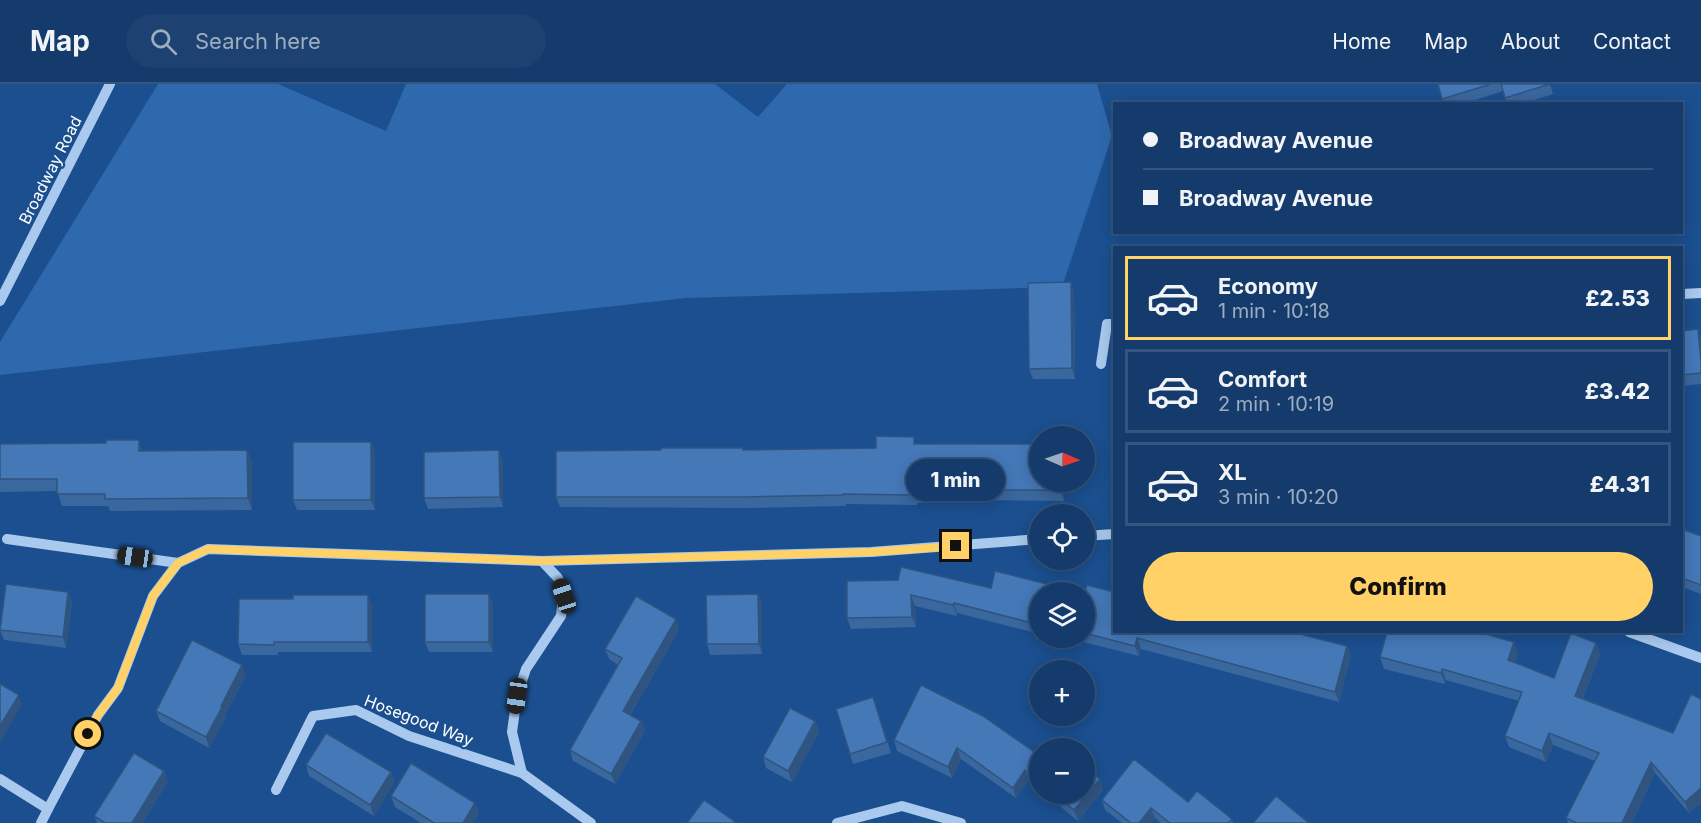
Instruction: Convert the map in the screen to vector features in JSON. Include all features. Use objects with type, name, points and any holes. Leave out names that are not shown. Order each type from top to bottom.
[{"type":"street","name":"Broadway Road","points":[[0,301],[110,84]]},
{"type":"street","points":[[1683,294],[1701,292]]},
{"type":"street","points":[[1101,364],[1107,324],[1113,324]]},
{"type":"street","points":[[1095,535],[1113,534]]},
{"type":"street","points":[[7,539],[178,563]]},
{"type":"street","points":[[41,823],[98,715],[118,688],[153,596],[178,563],[208,549],[543,561],[872,552],[1029,540]]},
{"type":"street","points":[[522,773],[512,732],[517,696],[526,669],[561,616],[564,596],[558,578],[543,561]]},
{"type":"street","points":[[1632,633],[1701,658]]},
{"type":"street","name":"Hosegood Way","points":[[276,790],[313,716],[356,710],[409,736],[522,773],[591,823]]},
{"type":"street","points":[[0,779],[48,809]]},
{"type":"street","points":[[837,823],[902,806],[961,823]]},
{"type":"shaded area","points":[[158,84],[278,84],[386,131],[406,84],[715,84],[758,117],[787,84],[1097,84],[1112,136],[1062,287],[686,298],[0,375],[0,342]]},
{"type":"building","points":[[1438,84],[1491,84],[1442,99]]},
{"type":"building","points":[[1501,84],[1550,84],[1505,98]]},
{"type":"building","points":[[1071,282],[1072,368],[1029,369],[1028,283]]},
{"type":"building","points":[[1698,329],[1701,373],[1683,375],[1683,331]]},
{"type":"building","points":[[876,436],[914,437],[914,444],[1029,444],[1029,490],[958,490],[958,493],[913,493],[913,495],[556,497],[556,451],[661,450],[661,448],[743,448],[743,450],[876,448]]},
{"type":"building","points":[[106,440],[139,440],[139,451],[247,450],[248,498],[105,499],[105,494],[57,494],[57,479],[0,479],[0,444],[106,443]]},
{"type":"building","points":[[293,442],[371,442],[371,500],[293,500]]},
{"type":"building","points":[[499,450],[500,497],[424,498],[424,452]]},
{"type":"building","points":[[1683,529],[1701,536],[1701,585],[1683,578]]},
{"type":"building","points":[[901,567],[991,588],[995,571],[1038,582],[1029,582],[1029,622],[954,603],[953,605],[911,595],[912,617],[847,618],[847,581],[898,580]]},
{"type":"building","points":[[6,584],[68,592],[63,637],[0,630]]},
{"type":"building","points":[[1095,587],[1113,592],[1113,633],[1296,633],[1347,646],[1335,692],[1137,638],[1135,646],[1095,636]]},
{"type":"building","points":[[425,594],[489,594],[489,642],[425,642]]},
{"type":"building","points":[[758,594],[759,644],[707,644],[706,595]]},
{"type":"building","points":[[293,595],[368,595],[368,642],[238,644],[239,599],[293,599]]},
{"type":"building","points":[[636,596],[676,619],[623,711],[641,721],[611,774],[570,750],[622,658],[605,649]]},
{"type":"building","points":[[1387,633],[1482,633],[1514,642],[1508,660],[1554,678],[1571,633],[1596,643],[1575,696],[1673,733],[1691,694],[1701,699],[1701,788],[1685,802],[1651,762],[1622,823],[1577,823],[1566,818],[1599,753],[1549,733],[1542,751],[1505,736],[1522,692],[1442,669],[1441,673],[1380,657]]},
{"type":"building","points":[[192,640],[242,665],[206,737],[156,711]]},
{"type":"building","points":[[0,684],[19,695],[0,726]]},
{"type":"building","points":[[921,685],[983,716],[1029,748],[1029,773],[1025,770],[1013,788],[957,748],[948,767],[894,740]]},
{"type":"building","points":[[873,697],[887,742],[850,754],[836,709]]},
{"type":"building","points":[[790,708],[815,721],[788,771],[763,757]]},
{"type":"building","points":[[326,733],[391,772],[370,805],[306,765]]},
{"type":"building","points":[[134,753],[164,771],[132,823],[105,823],[94,816]]},
{"type":"building","points":[[1134,759],[1188,802],[1197,791],[1232,819],[1228,823],[1170,823],[1151,808],[1139,823],[1131,823],[1102,800]]},
{"type":"building","points":[[411,763],[475,803],[463,823],[434,823],[391,796]]},
{"type":"building","points":[[1095,775],[1100,779],[1095,785]]},
{"type":"building","points":[[1276,796],[1309,823],[1253,823]]},
{"type":"building","points":[[704,800],[737,823],[687,823]]},
{"type":"building","points":[[1066,804],[1079,804],[1074,810]]},
{"type":"route","points":[[88,734],[98,715],[118,688],[153,596],[178,563],[208,549],[543,561],[872,552],[956,546]]}]
